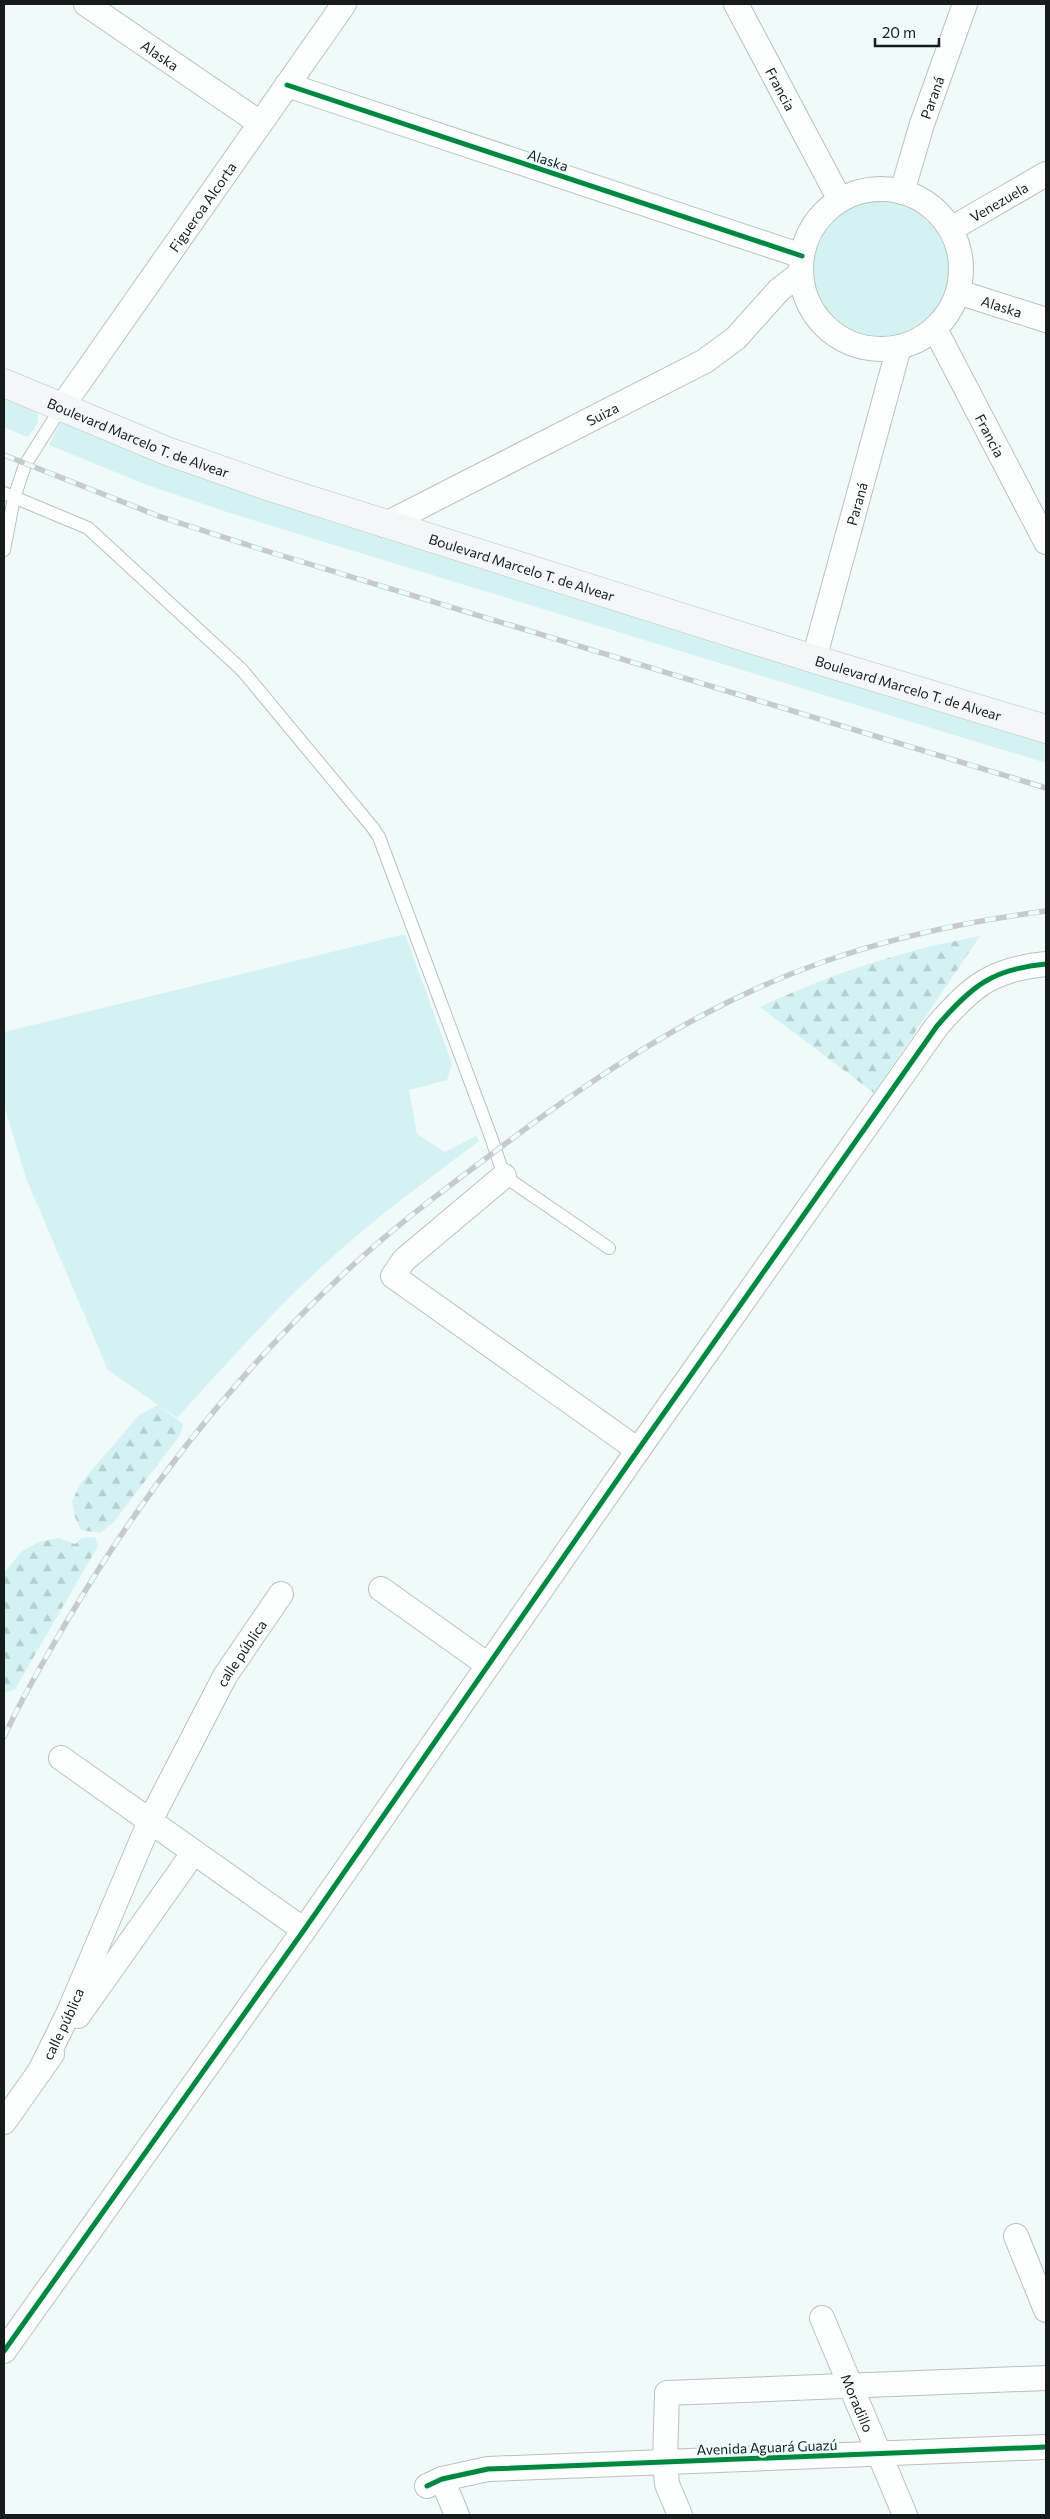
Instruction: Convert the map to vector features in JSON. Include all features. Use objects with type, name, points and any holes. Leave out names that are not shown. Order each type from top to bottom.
[{"type":"main road","name":"Boulevard Marcelo T. de Alvear","points":[[4,383],[167,451],[384,525],[1046,729]]},
{"type":"street","name":"Alaska","points":[[86,4],[260,124]]},
{"type":"street","name":"Figueroa Alcorta","points":[[61,408],[344,4]]},
{"type":"street","name":"Francia","points":[[736,4],[840,200]]},
{"type":"street","name":"Paraná","points":[[902,192],[922,124],[965,4]]},
{"type":"street","name":"Alaska","points":[[287,85],[802,265]]},
{"type":"street","name":"Venezuela","points":[[951,229],[1046,174]]},
{"type":"street","points":[[870,190],[902,192],[930,206],[951,229],[961,260],[958,292],[952,306],[935,328],[918,340],[899,347],[871,348],[845,340],[823,324],[807,300],[802,265],[815,224],[826,210],[840,200],[870,190]]},
{"type":"street","name":"Suiza","points":[[384,525],[705,361],[736,338],[802,265]]},
{"type":"street","name":"Alaska","points":[[958,292],[1046,320]]},
{"type":"street","name":"Francia","points":[[935,328],[1046,542]]},
{"type":"street","name":"Paraná","points":[[814,659],[899,347]]},
{"type":"street","points":[[4,2351],[304,1930],[638,1450],[937,1026],[960,999],[980,983],[1003,971],[1046,964]]},
{"type":"street","points":[[504,1176],[404,1260],[393,1276],[638,1450]]},
{"type":"street","points":[[381,1589],[488,1665]]},
{"type":"street","name":"calle pública","points":[[42,2067],[70,2012],[150,1821],[225,1676],[281,1594]]},
{"type":"street","points":[[61,1758],[304,1930]]},
{"type":"street","name":"calle pública","points":[[42,2067],[194,1852]]},
{"type":"street","points":[[4,2122],[42,2067]]},
{"type":"street","points":[[1016,2236],[1046,2310]]},
{"type":"street","name":"Moradillo","points":[[822,2318],[905,2515]]},
{"type":"street","points":[[680,2515],[667,2484],[664,2462],[667,2393],[1046,2378]]},
{"type":"street","name":"Avenida Aguará Guazú","points":[[457,2515],[434,2483],[488,2469],[1046,2447]]},
{"type":"lane","points":[[4,550],[9,496],[25,465],[61,408]]},
{"type":"lane","points":[[9,496],[88,528],[190,620],[242,670],[373,828],[379,837],[504,1176],[609,1248]]},
{"type":"green space","points":[[880,199],[906,204],[929,219],[944,242],[949,268],[944,294],[929,317],[906,332],[880,337],[854,332],[831,317],[816,294],[811,268],[816,242],[831,219],[854,204]]},
{"type":"green space","points":[[4,398],[37,412],[37,423],[27,437],[4,427]]},
{"type":"green space","points":[[61,422],[243,492],[335,523],[1046,743],[1046,763],[233,514],[147,485],[49,445]]},
{"type":"green space","points":[[405,934],[452,1064],[447,1080],[409,1090],[417,1134],[445,1152],[476,1136],[479,1141],[355,1237],[317,1271],[255,1333],[177,1418],[108,1370],[26,1178],[4,1105],[4,1032]]},
{"type":"green space","points":[[980,936],[874,1093],[760,1007],[868,964],[923,948]]},
{"type":"green space","points":[[158,1405],[183,1424],[180,1435],[113,1523],[100,1533],[81,1530],[75,1517],[72,1502],[80,1484],[139,1415]]},
{"type":"green space","points":[[95,1537],[98,1546],[15,1689],[4,1693],[4,1573],[22,1551],[39,1542],[59,1538],[75,1544],[82,1538]]},
{"type":"railway","points":[[4,455],[161,517],[260,549],[1046,788]]},
{"type":"railway","points":[[4,1737],[34,1678],[98,1571],[130,1522],[201,1427],[278,1339],[363,1256],[415,1212],[579,1090],[657,1041],[738,997],[780,978],[878,944],[933,930],[1046,911]]},
{"type":"cycle path","points":[[287,85],[802,256]]},
{"type":"cycle path","points":[[4,2351],[304,1930],[638,1450],[937,1026],[961,1000],[984,982],[1011,970],[1046,964]]},
{"type":"cycle path","points":[[427,2486],[442,2479],[488,2469],[1046,2447]]}]
